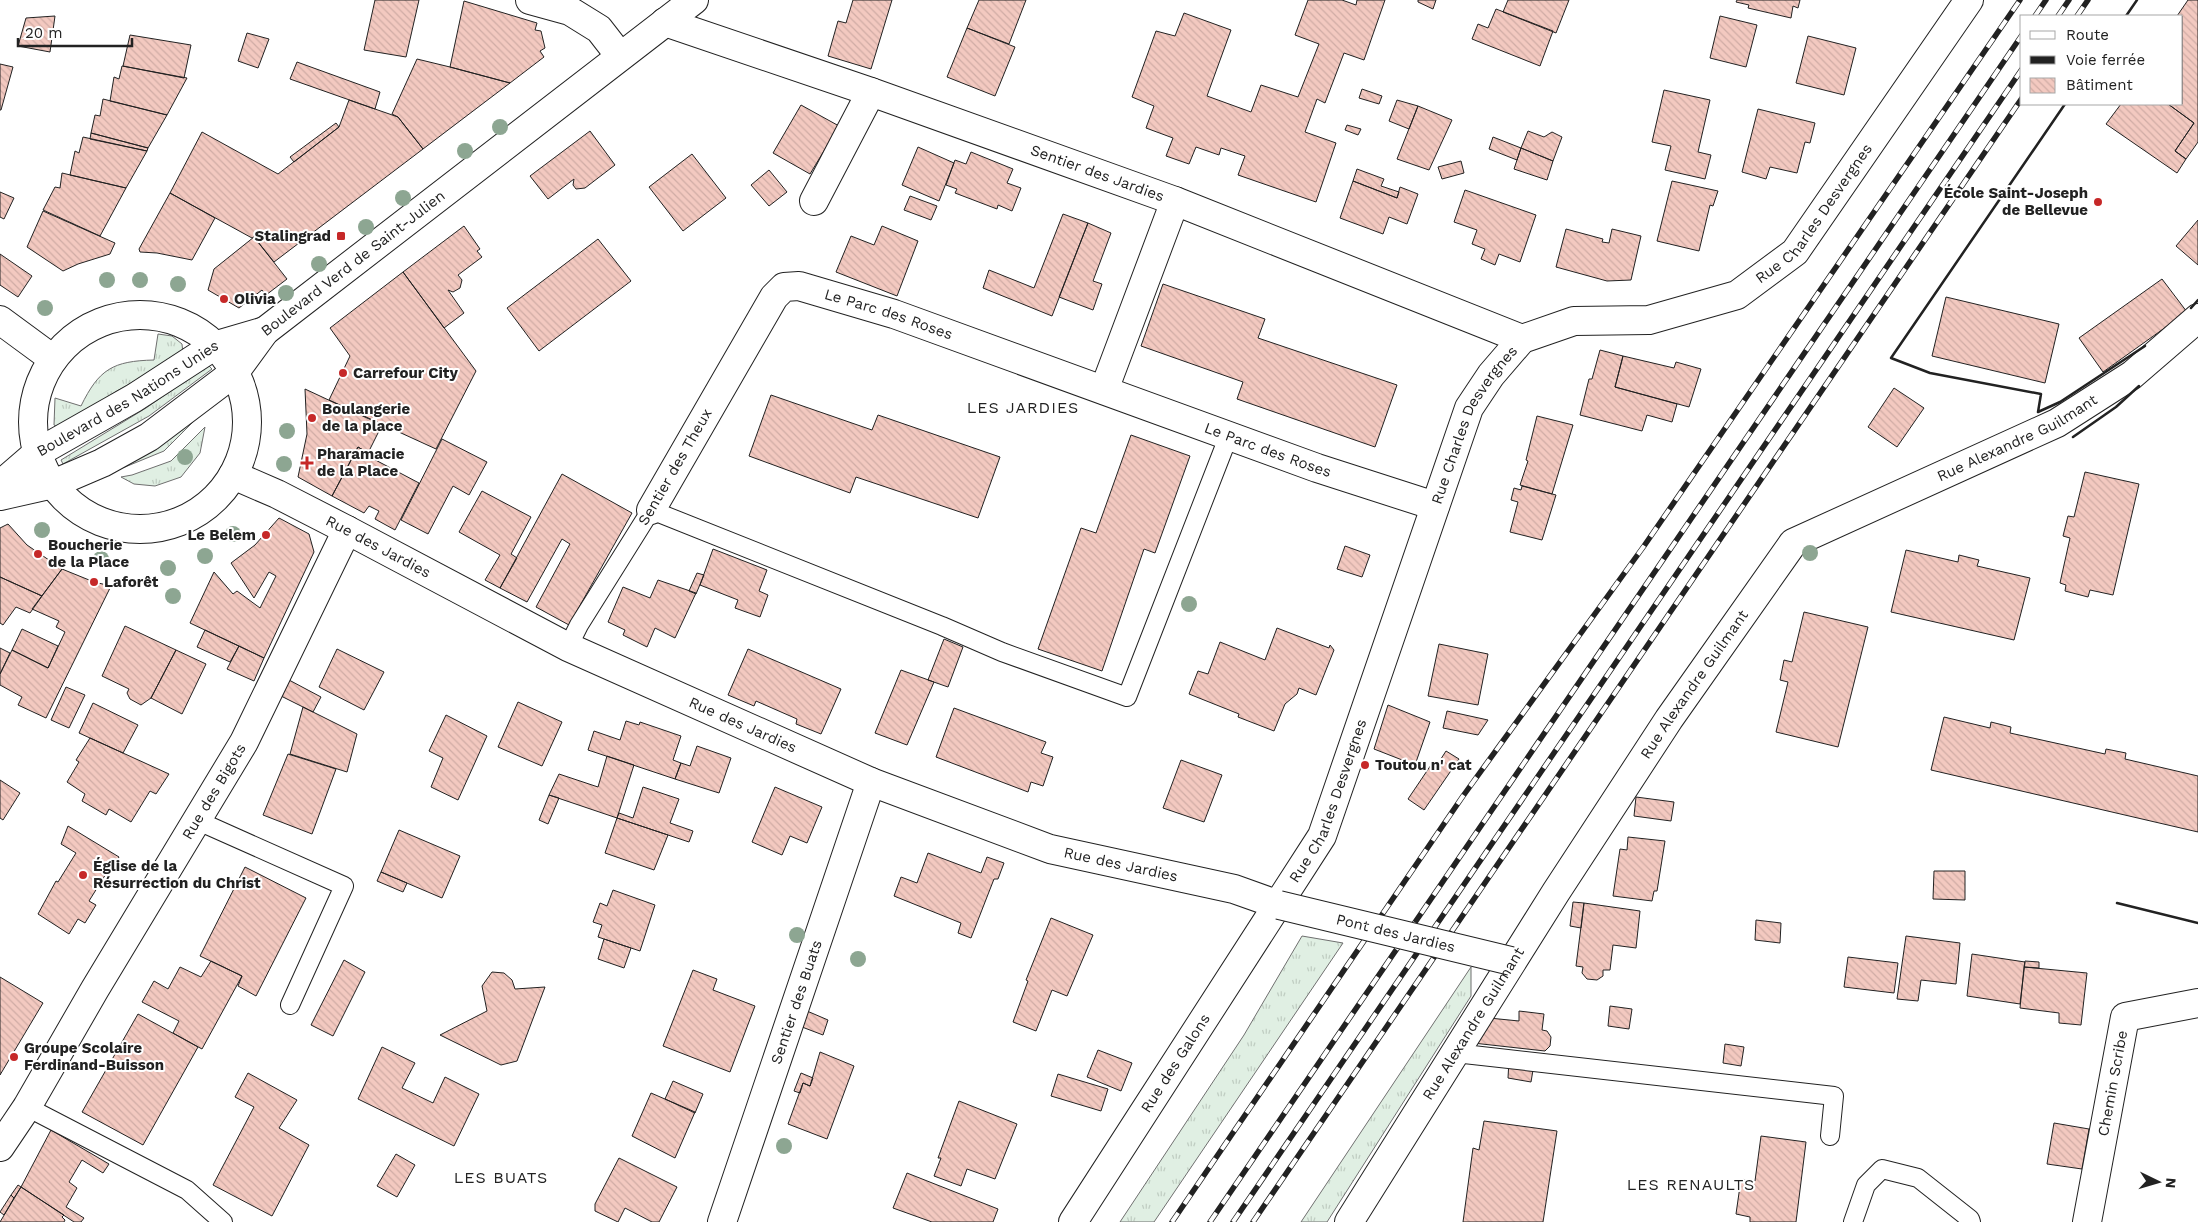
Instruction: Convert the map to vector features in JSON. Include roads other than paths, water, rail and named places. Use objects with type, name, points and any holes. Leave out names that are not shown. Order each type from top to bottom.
[{"type":"street","points":[[530,0],[570,11],[599,29],[620,56]]},
{"type":"street","name":"Boulevard Verd de Saint-Julien","points":[[0,496],[53,484],[102,463],[150,437],[235,372],[265,331],[694,0]]},
{"type":"street","name":"Rue Charles Desvergnes","points":[[1279,905],[1322,836],[1469,408],[1491,375],[1522,339],[1574,321],[1649,320],[1737,295],[1795,252],[1969,0]]},
{"type":"street","name":"Sentier des Jardies","points":[[665,22],[871,92],[1175,201],[1522,339]]},
{"type":"street","points":[[814,201],[871,92]]},
{"type":"street","points":[[1104,390],[1175,201]]},
{"type":"street","name":"Le Parc des Roses","points":[[784,288],[799,286],[812,289],[894,314],[1317,468],[1435,506]]},
{"type":"street","name":"Sentier des Theux","points":[[651,510],[765,311],[774,297],[784,288]]},
{"type":"street","points":[[127,315],[157,315],[186,325],[214,346],[235,372],[243,392],[247,434],[242,455],[233,475],[216,497],[195,514],[170,524],[143,529],[116,526],[90,517],[68,501],[53,484],[37,453],[33,418],[38,387],[53,359],[73,337],[99,322],[127,315]]},
{"type":"street","name":"Rue Alexandre Guilmant","points":[[1349,1222],[1511,961],[1669,719],[1793,543],[2056,423],[2132,375],[2198,318]]},
{"type":"street","points":[[0,320],[53,359]]},
{"type":"street","name":"Boulevard des Nations Unies","points":[[0,485],[37,453],[134,398],[214,346],[265,331]]},
{"type":"street","name":"Rue des Jardies","points":[[233,475],[277,494],[568,647],[871,782],[1050,849],[1234,889],[1279,905]]},
{"type":"street","name":"Rue des Bigots","points":[[0,1147],[28,1107],[95,989],[244,742],[347,530]]},
{"type":"street","name":"Sentier des Buats","points":[[722,1222],[871,782]]},
{"type":"street","name":"Pont des Jardies","points":[[1279,905],[1511,961]]},
{"type":"street","name":"Rue des Galons","points":[[1073,1222],[1279,905]]},
{"type":"street","name":"Chemin Scribe","points":[[2087,1222],[2125,1017],[2198,1004]]},
{"type":"lane","points":[[651,510],[942,626],[1002,652],[1127,697],[1229,435]]},
{"type":"lane","name":"Sentier des Theux","points":[[568,647],[579,625],[651,510]]},
{"type":"lane","points":[[196,820],[344,886],[290,1005]]},
{"type":"lane","points":[[1455,1053],[1834,1096],[1830,1136]]},
{"type":"lane","points":[[28,1107],[187,1190],[223,1222]]},
{"type":"lane","points":[[1853,1222],[1866,1185],[1882,1170],[1918,1178],[1970,1219],[1971,1222]]},
{"type":"railway","points":[[1172,1222],[1463,796],[1644,546],[2020,0]]},
{"type":"railway","points":[[2036,15],[2046,0]]},
{"type":"railway","points":[[2059,15],[2069,0]]},
{"type":"railway","points":[[2078,15],[2088,0]]},
{"type":"railway","points":[[1210,1222],[2020,38]]},
{"type":"railway","points":[[1233,1222],[2020,72]]},
{"type":"railway","points":[[1253,1222],[2020,101]]},
{"type":"place","name":"École Saint-Joseph de Bellevue","points":[[2098,202]]},
{"type":"place","name":"Stalingrad","points":[[341,236]]},
{"type":"place","name":"Olivia","points":[[224,299]]},
{"type":"place","name":"Carrefour City","points":[[343,373]]},
{"type":"place","name":"Boulangerie de la place","points":[[312,418]]},
{"type":"place","name":"Pharamacie de la Place","points":[[307,463]]},
{"type":"place","name":"Le Belem","points":[[266,535]]},
{"type":"place","name":"Boucherie de la Place","points":[[38,554]]},
{"type":"place","name":"Laforêt","points":[[94,582]]},
{"type":"place","name":"Toutou n' cat","points":[[1365,765]]},
{"type":"place","name":"Église de la Résurrection du Christ","points":[[83,875]]},
{"type":"place","name":"Groupe Scolaire Ferdinand-Buisson","points":[[14,1057]]},
{"type":"district","name":"LES JARDIES","points":[[1023,407]]},
{"type":"district","name":"LES BUATS","points":[[501,1177]]},
{"type":"district","name":"LES RENAULTS","points":[[1691,1184]]}]
